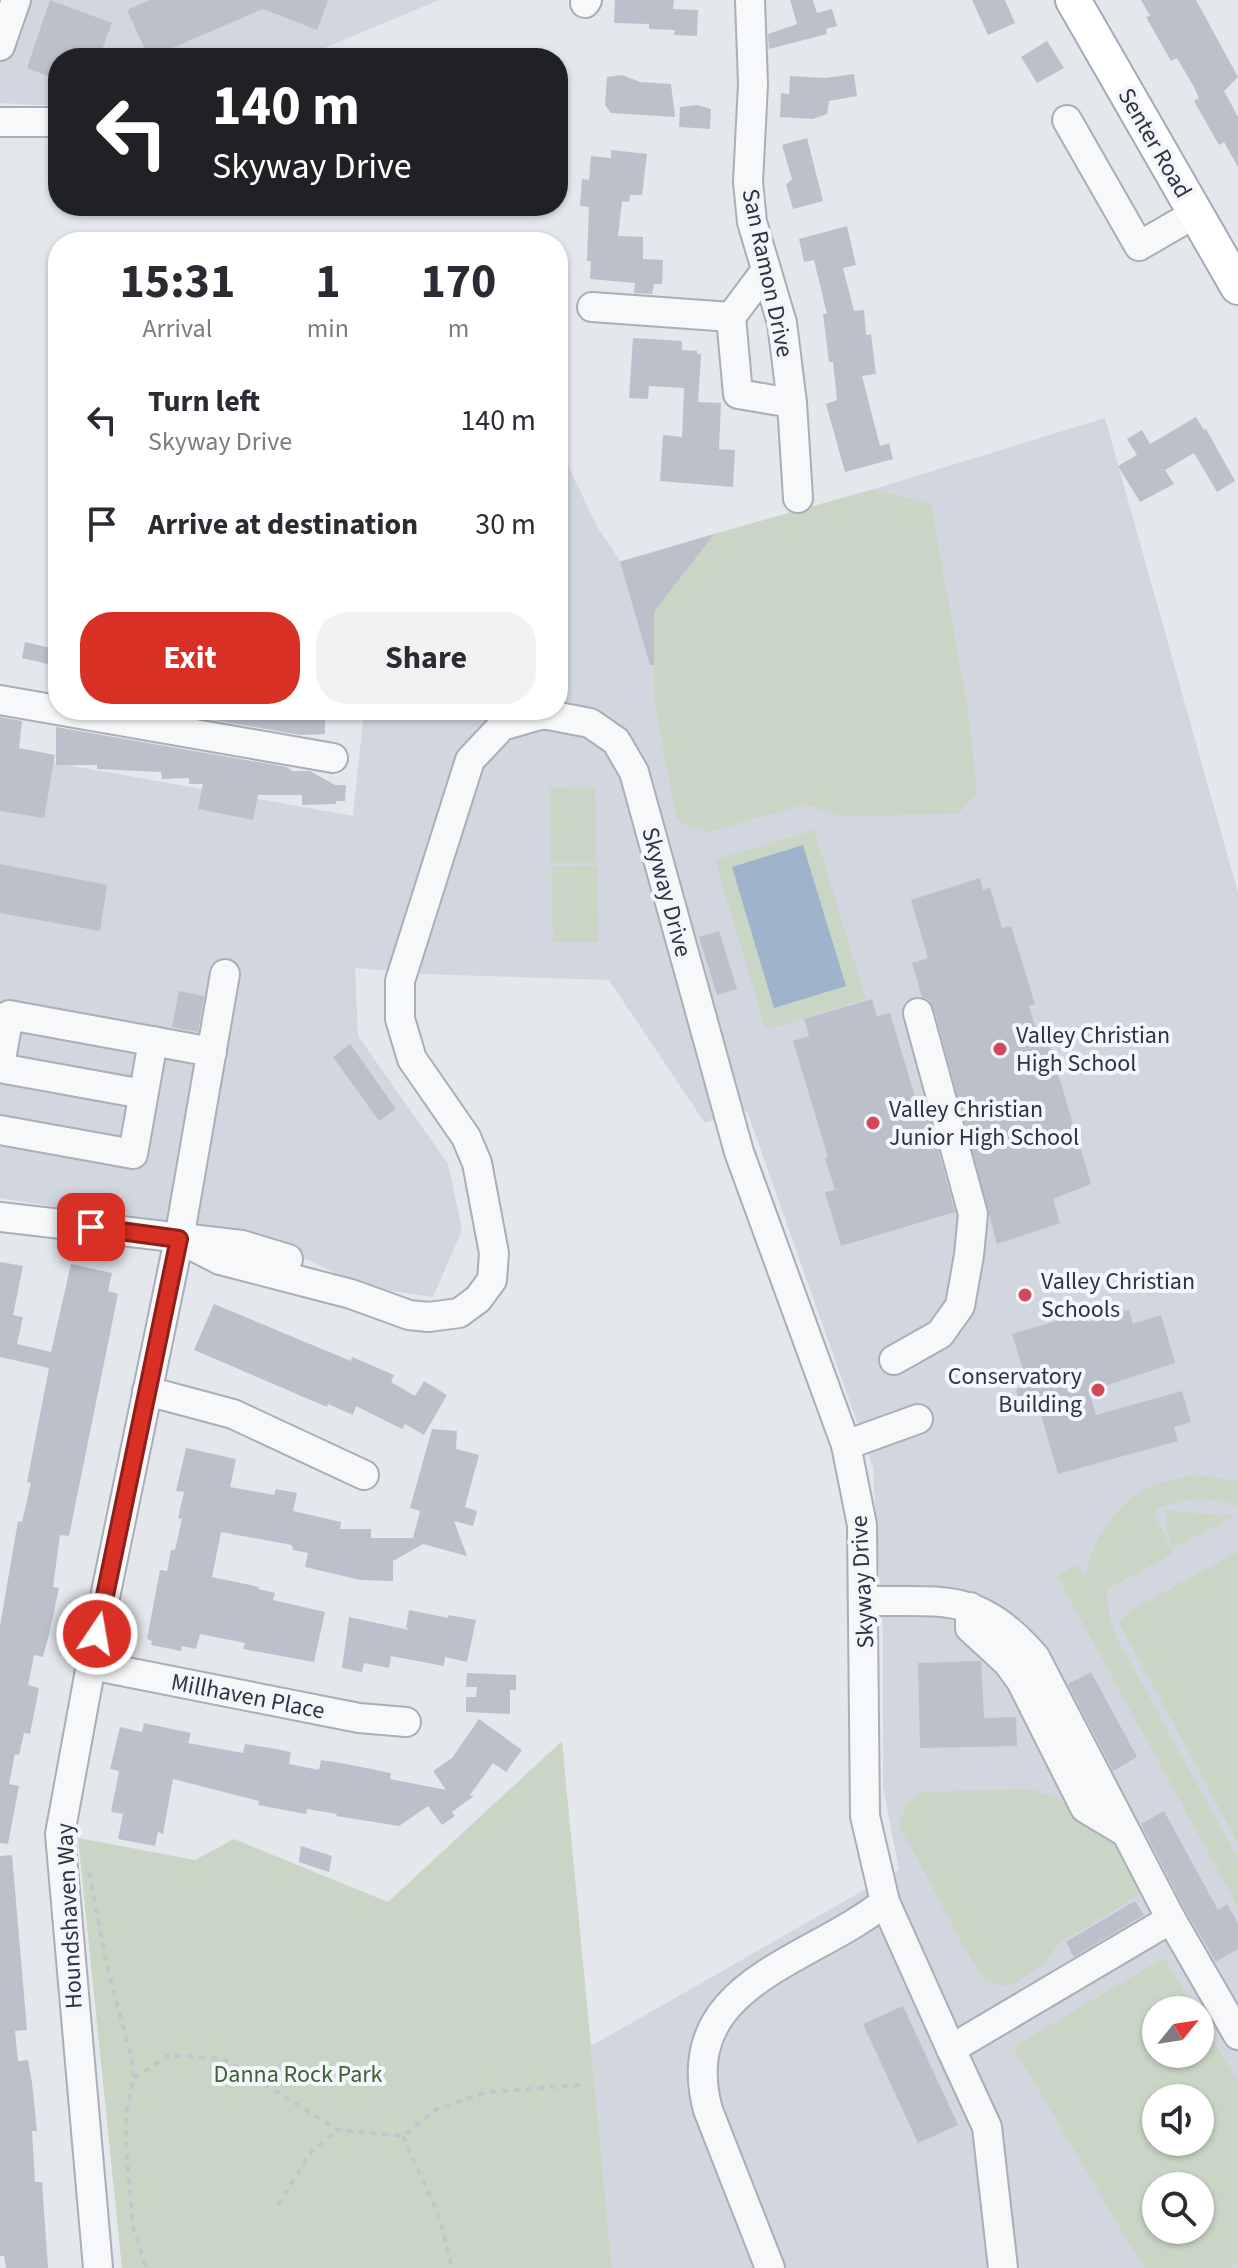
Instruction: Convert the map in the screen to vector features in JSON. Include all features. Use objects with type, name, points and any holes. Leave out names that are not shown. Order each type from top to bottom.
[{"type":"main road","name":"Senter Road","points":[[1073,0],[1238,287]]},
{"type":"street","points":[[0,46],[16,0]]},
{"type":"street","name":"San Ramon Drive","points":[[750,0],[753,84],[748,182],[752,222],[782,323],[792,403],[798,498]]},
{"type":"street","points":[[1067,120],[1139,246],[1196,213]]},
{"type":"street","points":[[0,122],[48,122]]},
{"type":"street","points":[[766,270],[731,317],[738,394],[792,403]]},
{"type":"street","points":[[592,307],[731,317]]},
{"type":"street","points":[[0,700],[48,708]]},
{"type":"street","name":"Skyway Drive","points":[[568,719],[590,723],[616,741],[634,772],[739,1152],[846,1445],[862,1525],[865,1816],[885,1902],[987,2127],[1003,2268]]},
{"type":"street","points":[[115,720],[333,758]]},
{"type":"street","name":"Skyway Drive","points":[[0,1217],[179,1239],[220,1260],[351,1294],[409,1315],[429,1317],[459,1313],[478,1299],[492,1280],[494,1253],[477,1163],[466,1137],[412,1059],[400,1019],[400,981],[470,760],[502,726],[522,720]]},
{"type":"street","name":"Houndshaven Way","points":[[98,2268],[60,1834],[91,1665],[179,1239],[225,974]]},
{"type":"street","points":[[894,1360],[940,1334],[960,1306],[973,1214],[918,1013]]},
{"type":"street","points":[[143,1094],[0,1066],[9,1015],[212,1052]]},
{"type":"street","points":[[0,1130],[133,1154],[153,1041]]},
{"type":"street","points":[[147,1391],[233,1414],[364,1475]]},
{"type":"street","points":[[846,1445],[918,1419]]},
{"type":"street","points":[[865,1601],[946,1601],[970,1607],[1011,1631],[1035,1657],[1171,1919],[1238,2035]]},
{"type":"street","name":"Millhaven Place","points":[[91,1665],[359,1718],[406,1722]]},
{"type":"street","points":[[770,2268],[708,2110],[702,2088],[701,2063],[707,2041],[716,2020],[744,1988],[866,1918],[885,1902]]},
{"type":"street","points":[[951,2049],[1171,1919]]},
{"type":"path","points":[[87,1866],[134,2078],[126,2113],[127,2159],[133,2227],[146,2268]]},
{"type":"path","points":[[134,2078],[169,2055],[224,2059],[338,2130],[403,2136],[437,2109],[487,2092],[581,2085]]},
{"type":"path","points":[[278,2205],[312,2151],[338,2130]]},
{"type":"path","points":[[403,2136],[440,2219],[452,2268]]},
{"type":"shaded area","points":[[0,0],[439,0],[324,48],[48,48],[48,105],[0,103]]},
{"type":"shaded area","name":"Valley Christian Schools","points":[[1105,418],[1238,893],[1238,2268],[612,2268],[591,2046],[899,1870],[883,1786],[883,1638],[873,1467],[747,1111],[705,1123],[609,980],[421,974],[355,968],[358,1036],[448,1164],[462,1230],[433,1297],[365,1287],[308,1260],[202,1231],[0,1198],[0,753],[353,816],[363,720],[568,720],[568,465],[596,525],[620,561],[874,489]]},
{"type":"green space","points":[[874,489],[931,505],[968,710],[977,793],[959,813],[842,817],[806,804],[707,832],[677,821],[654,699],[654,612],[714,534]]},
{"type":"green space","points":[[595,787],[596,863],[551,863],[550,788]]},
{"type":"green space","points":[[814,830],[866,999],[766,1030],[715,860]]},
{"type":"green space","points":[[597,866],[598,942],[553,942],[552,867]]},
{"type":"green space","points":[[1198,1475],[1238,1481],[1238,1506],[1195,1499],[1153,1512],[1174,1553],[1107,1589],[1107,1602],[1118,1640],[1238,1859],[1238,1907],[1057,1576],[1077,1565],[1085,1577],[1099,1536],[1123,1505],[1138,1494],[1156,1485]]},
{"type":"green space","points":[[1166,1510],[1230,1514],[1234,1517],[1173,1548],[1167,1532]]},
{"type":"green space","points":[[1238,1552],[1238,1843],[1118,1621],[1130,1614],[1129,1611]]},
{"type":"green space","name":"Danna Rock Park","points":[[562,1741],[612,2268],[122,2268],[78,1838],[195,1860],[234,1839],[388,1902]]},
{"type":"green space","points":[[1030,1789],[1066,1802],[1089,1814],[1109,1830],[1144,1892],[1058,1944],[1044,1964],[1008,1987],[984,1980],[899,1826],[906,1804],[921,1792]]},
{"type":"green space","points":[[1164,1958],[1187,1996],[1142,1996],[1142,2068],[1214,2068],[1214,2042],[1238,2082],[1238,2263],[1230,2268],[1144,2268],[1013,2047]]},
{"type":"water","points":[[803,845],[846,986],[774,1008],[732,867]]},
{"type":"building","points":[[50,0],[112,23],[103,48],[48,48],[48,76],[27,68]]},
{"type":"building","points":[[150,0],[328,0],[317,30],[263,9],[172,48],[144,48],[127,10]]},
{"type":"building","points":[[615,0],[674,0],[673,9],[698,10],[697,36],[674,35],[675,30],[649,29],[649,24],[614,23]]},
{"type":"building","points":[[790,0],[813,0],[817,13],[832,9],[837,26],[826,29],[827,34],[769,49],[768,34],[797,24]]},
{"type":"building","points":[[972,0],[1005,0],[1015,23],[988,35]]},
{"type":"building","points":[[1141,0],[1196,0],[1238,77],[1224,91],[1238,117],[1238,167],[1224,142],[1219,145],[1194,101],[1199,98],[1194,87],[1177,58],[1171,61],[1146,17],[1150,16]]},
{"type":"building","points":[[1047,41],[1064,68],[1037,83],[1021,57]]},
{"type":"building","points":[[854,74],[857,96],[829,101],[827,114],[813,119],[780,117],[781,93],[789,94],[790,76],[825,78]]},
{"type":"building","points":[[622,75],[640,82],[671,84],[675,117],[611,113],[605,105],[607,77]]},
{"type":"building","points":[[697,105],[711,109],[710,129],[679,127],[680,107]]},
{"type":"building","points":[[807,138],[823,201],[793,209],[786,185],[792,179],[782,145]]},
{"type":"building","points":[[611,150],[647,154],[642,195],[630,195],[629,202],[622,201],[618,236],[643,237],[643,259],[663,260],[662,284],[654,284],[652,294],[634,293],[635,283],[590,279],[591,261],[587,261],[589,207],[580,206],[582,179],[589,180],[591,156],[611,158]]},
{"type":"building","points":[[847,226],[856,265],[843,268],[854,311],[864,310],[866,335],[871,334],[876,374],[862,376],[880,446],[889,443],[893,459],[845,472],[826,404],[837,400],[823,314],[827,314],[814,260],[804,262],[799,239]]},
{"type":"building","points":[[633,338],[682,341],[682,350],[701,354],[698,402],[721,403],[719,449],[735,450],[733,487],[660,481],[663,435],[682,437],[684,388],[649,386],[648,399],[629,398]]},
{"type":"building","points":[[1196,417],[1235,481],[1217,492],[1194,453],[1165,470],[1174,484],[1140,502],[1118,466],[1137,455],[1127,439],[1142,430],[1150,444]]},
{"type":"building","points":[[714,534],[654,612],[654,665],[650,665],[620,562]]},
{"type":"building","points":[[25,642],[48,647],[48,664],[22,658]]},
{"type":"building","points":[[0,717],[22,721],[19,748],[55,755],[44,818],[0,811]]},
{"type":"building","points":[[214,720],[325,720],[325,734],[300,735]]},
{"type":"building","points":[[56,727],[287,767],[292,771],[310,771],[335,785],[346,785],[345,801],[302,805],[302,795],[258,795],[253,820],[198,809],[203,784],[189,784],[189,778],[162,779],[161,772],[97,769],[97,765],[56,765]]},
{"type":"building","points":[[0,864],[107,885],[100,931],[0,913]]},
{"type":"building","points":[[980,878],[983,890],[990,887],[1002,928],[1011,926],[1035,1004],[1029,1006],[1041,1046],[1049,1044],[1091,1184],[1053,1199],[1060,1223],[997,1244],[934,1009],[929,1000],[922,997],[912,963],[928,958],[911,900]]},
{"type":"building","points":[[719,931],[737,989],[717,995],[699,937]]},
{"type":"building","points":[[179,991],[204,996],[198,1032],[172,1027]]},
{"type":"building","points":[[872,999],[877,1016],[890,1013],[918,1107],[926,1105],[955,1212],[841,1246],[825,1192],[835,1190],[825,1158],[828,1157],[793,1041],[809,1036],[804,1019]]},
{"type":"building","points":[[350,1044],[396,1109],[379,1121],[333,1057]]},
{"type":"building","points":[[0,1262],[23,1266],[13,1315],[23,1317],[17,1344],[51,1352],[71,1264],[112,1273],[108,1291],[118,1294],[69,1536],[60,1535],[53,1587],[59,1588],[49,1634],[43,1657],[34,1655],[28,1685],[39,1688],[30,1734],[24,1733],[19,1755],[15,1754],[9,1784],[19,1786],[8,1844],[0,1843],[0,1626],[18,1521],[22,1522],[31,1483],[27,1482],[49,1368],[0,1357]]},
{"type":"building","points":[[214,1304],[351,1361],[352,1357],[394,1375],[391,1382],[415,1396],[424,1381],[447,1395],[424,1435],[405,1424],[402,1429],[356,1406],[353,1415],[328,1404],[327,1407],[194,1350]]},
{"type":"building","name":"Conservatory Building","points":[[1083,1306],[1088,1322],[1129,1310],[1133,1324],[1161,1315],[1175,1363],[1089,1391],[1096,1415],[1182,1391],[1191,1422],[1174,1427],[1178,1441],[1058,1474],[1039,1408],[1022,1413],[1016,1389],[1028,1386],[1012,1334],[1060,1320],[1058,1313]]},
{"type":"building","points":[[432,1429],[457,1431],[456,1449],[479,1455],[465,1507],[477,1511],[473,1526],[454,1521],[467,1556],[423,1544],[393,1561],[393,1581],[360,1580],[305,1567],[308,1553],[293,1550],[292,1545],[221,1532],[212,1577],[259,1587],[275,1593],[273,1600],[325,1612],[314,1662],[243,1649],[245,1643],[200,1634],[196,1649],[182,1646],[181,1651],[151,1645],[152,1641],[147,1639],[160,1570],[167,1571],[182,1519],[178,1518],[184,1492],[176,1491],[186,1448],[236,1459],[230,1487],[274,1495],[276,1489],[297,1493],[293,1511],[341,1522],[340,1529],[371,1529],[371,1538],[413,1538],[420,1511],[410,1508]]},
{"type":"building","points":[[409,1610],[476,1620],[467,1662],[445,1657],[444,1666],[391,1656],[389,1668],[364,1663],[362,1672],[342,1668],[349,1617],[409,1630],[406,1627]]},
{"type":"building","points":[[981,1661],[984,1718],[1016,1717],[1017,1746],[920,1748],[918,1663]]},
{"type":"building","points":[[1091,1672],[1137,1757],[1113,1771],[1068,1684]]},
{"type":"building","points":[[467,1673],[516,1675],[516,1690],[510,1690],[510,1714],[466,1712],[466,1697],[476,1697],[477,1687],[466,1687]]},
{"type":"building","points":[[479,1719],[522,1750],[506,1772],[493,1763],[470,1795],[474,1796],[452,1812],[455,1816],[442,1825],[428,1806],[399,1826],[307,1809],[306,1814],[258,1805],[259,1801],[173,1779],[163,1834],[158,1832],[155,1846],[118,1839],[123,1814],[111,1812],[119,1771],[110,1769],[120,1727],[142,1732],[144,1723],[191,1733],[188,1743],[243,1753],[245,1744],[271,1748],[291,1752],[289,1764],[319,1770],[321,1760],[341,1763],[391,1773],[390,1779],[446,1790],[433,1771],[452,1758]]},
{"type":"building","points":[[1164,1811],[1218,1910],[1227,1904],[1238,1923],[1238,1949],[1216,1962],[1185,1910],[1141,1824]]},
{"type":"building","points":[[301,1846],[332,1856],[329,1872],[299,1862]]},
{"type":"building","points":[[12,1855],[27,2030],[15,2031],[18,2061],[28,2060],[32,2083],[37,2131],[32,2131],[35,2182],[42,2182],[48,2268],[6,2268],[4,2256],[0,2256],[0,1856]]},
{"type":"building","points":[[1135,1901],[1144,1915],[1074,1957],[1066,1942]]},
{"type":"building","points":[[903,2006],[958,2125],[918,2143],[863,2024]]},
{"type":"place","name":"Valley Christian High School","points":[[1000,1049]]},
{"type":"place","name":"Valley Christian Junior High School","points":[[873,1123]]},
{"type":"place","name":"Valley Christian Schools","points":[[1025,1295]]},
{"type":"place","name":"Conservatory Building","points":[[1098,1390]]},
{"type":"route","points":[[91,1227],[179,1239],[97,1634]]}]
